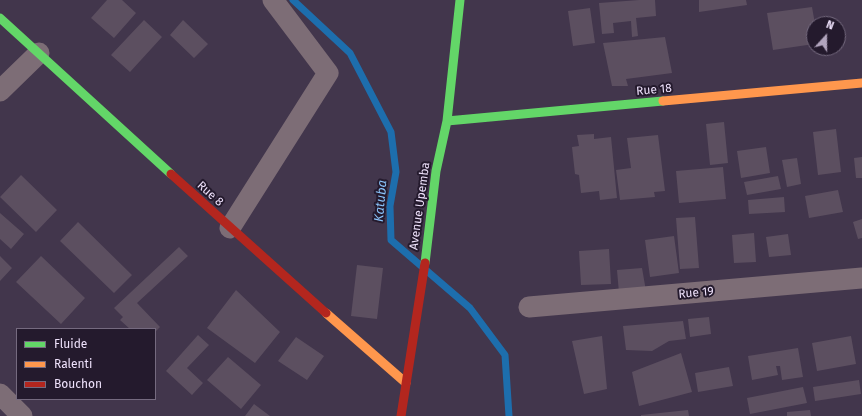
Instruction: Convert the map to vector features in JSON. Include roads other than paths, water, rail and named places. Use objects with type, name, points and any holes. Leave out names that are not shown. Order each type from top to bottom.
[{"type":"street","points":[[230,228],[328,73],[273,0]]},
{"type":"street","name":"Avenue Upemba","points":[[401,416],[420,301],[436,171],[447,121],[460,0]]},
{"type":"street","name":"Rue 8","points":[[0,18],[230,228],[406,383]]},
{"type":"street","points":[[0,91],[39,54]]},
{"type":"street","name":"Rue 18","points":[[447,121],[862,83]]},
{"type":"street","name":"Rue 19","points":[[529,307],[862,278]]},
{"type":"street","points":[[0,394],[22,416]]},
{"type":"waterway","name":"Katuba","points":[[293,0],[350,53],[391,132],[396,172],[390,206],[391,240],[470,308],[505,355],[509,416]]}]
